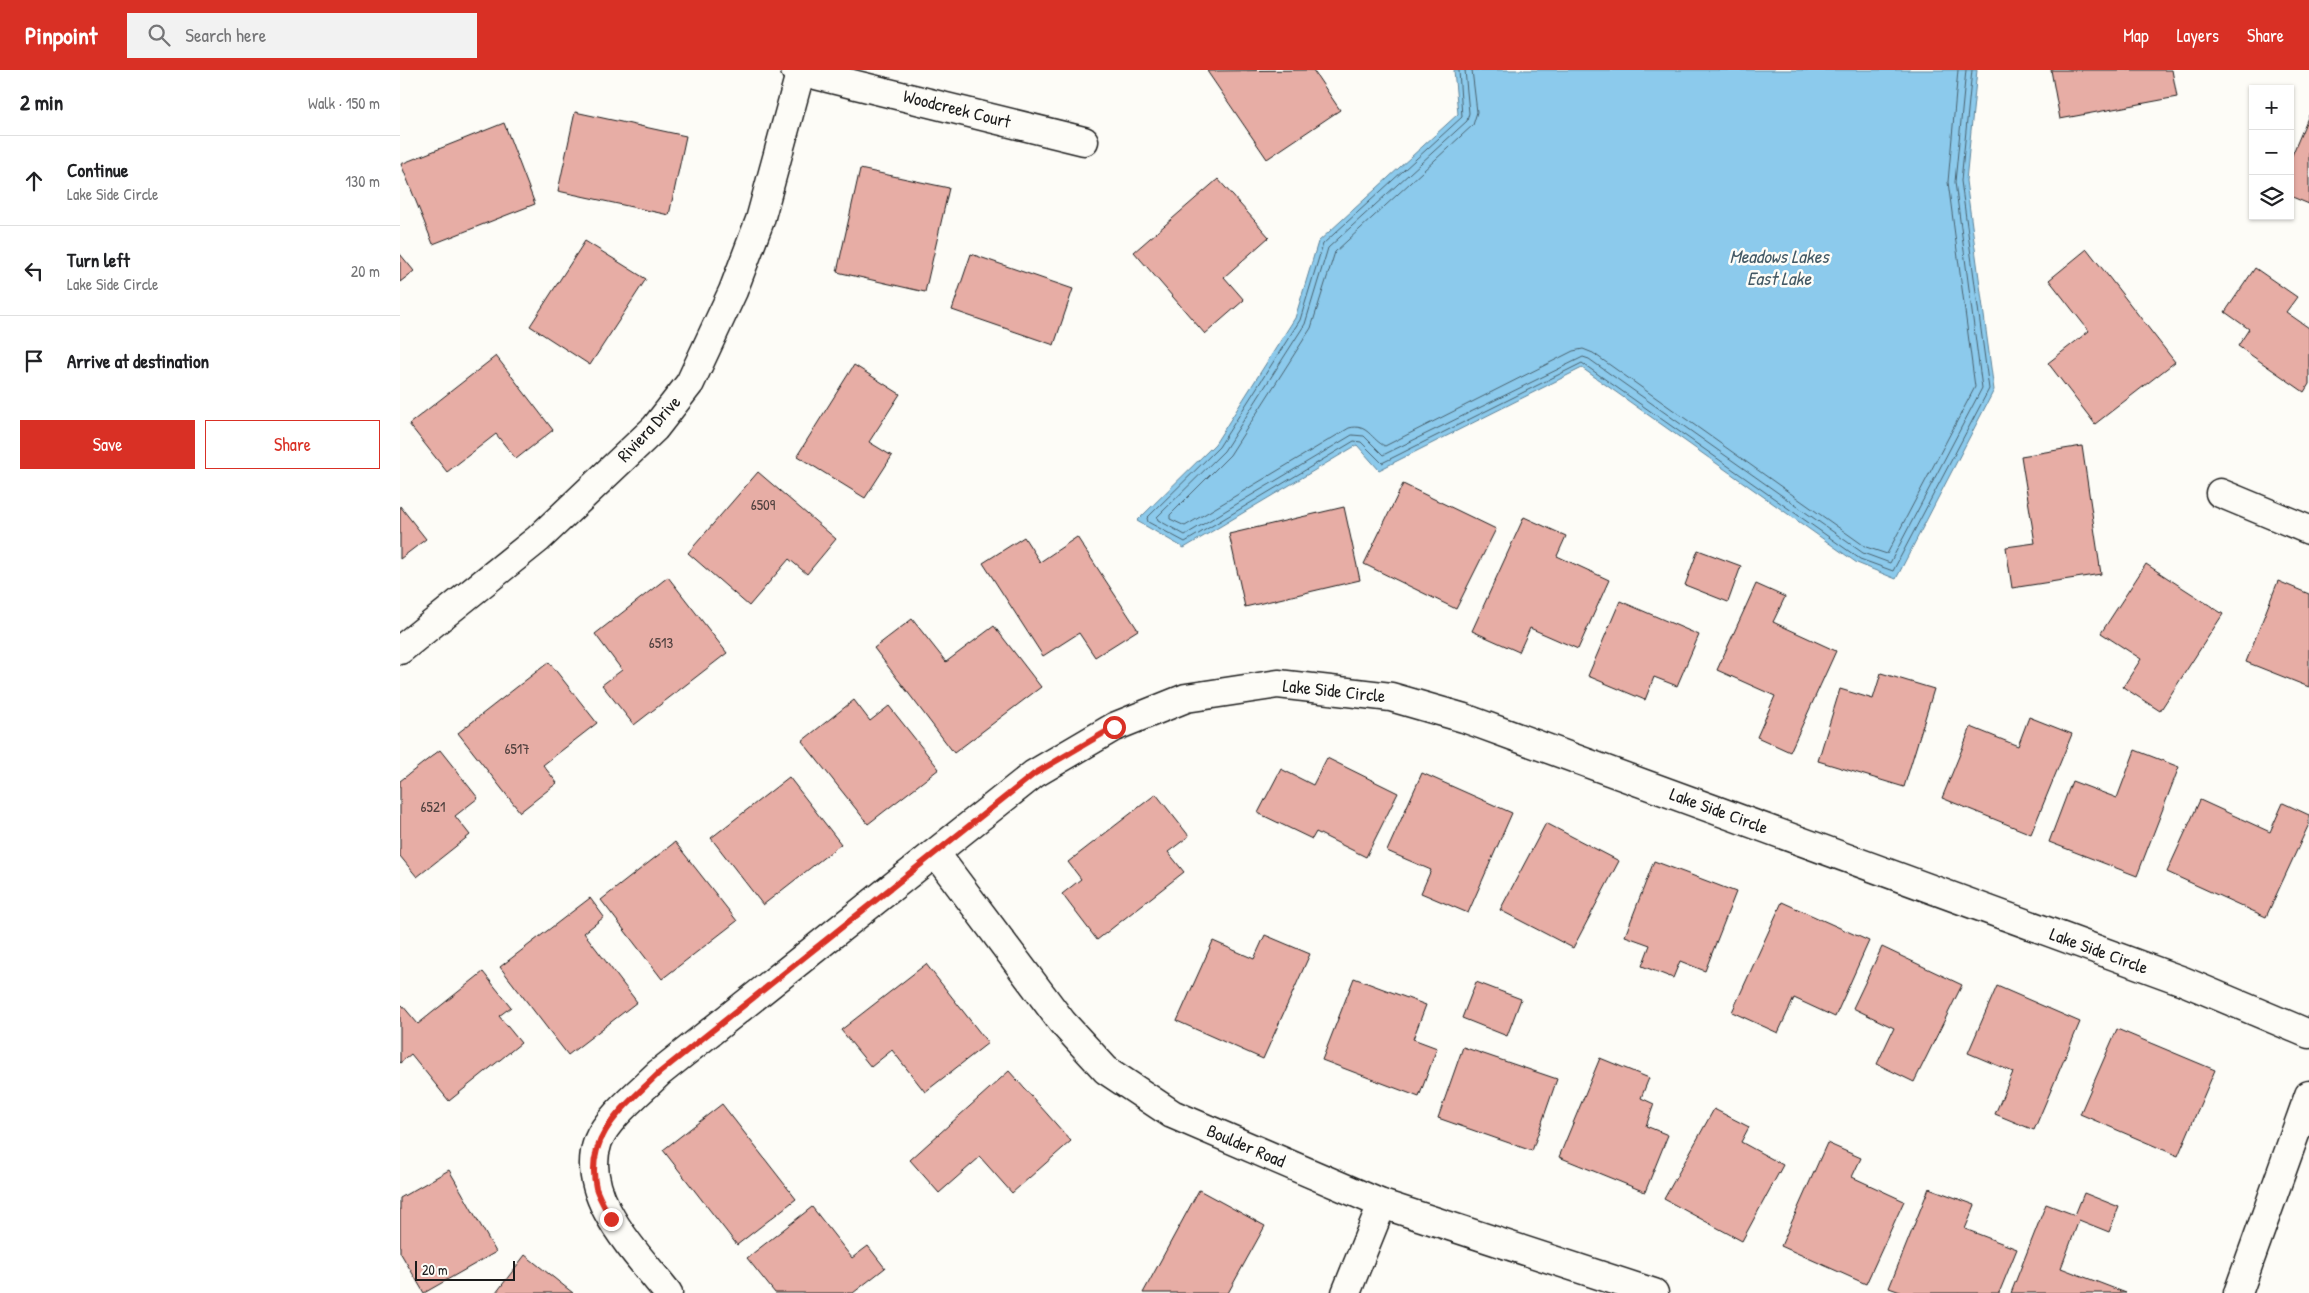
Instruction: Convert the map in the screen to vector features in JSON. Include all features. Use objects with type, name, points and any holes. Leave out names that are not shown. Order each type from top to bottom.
[{"type":"street","name":"Woodcreek Court","points":[[799,70],[1084,141]]},
{"type":"street","name":"Riviera Drive","points":[[400,650],[538,539],[655,428],[690,383],[733,292],[760,220],[799,70]]},
{"type":"street","points":[[2220,493],[2309,530]]},
{"type":"street","name":"Lake Side Circle","points":[[668,1293],[611,1219],[596,1188],[594,1159],[598,1140],[610,1122],[659,1073],[1034,774],[1114,727],[1186,698],[1278,684],[1392,697],[1464,718],[2183,981],[2309,1034]]},
{"type":"street","name":"Boulder Road","points":[[936,854],[1062,1022],[1106,1070],[1172,1114],[1382,1204],[1654,1293]]},
{"type":"street","points":[[2238,1293],[2309,1095]]},
{"type":"street","points":[[1346,1293],[1382,1204]]},
{"type":"water","name":"Meadows Lakes East Lake","points":[[1454,70],[1977,70],[1966,181],[1994,390],[1896,579],[1857,563],[1582,368],[1379,470],[1357,445],[1184,548],[1137,521],[1215,444],[1295,318],[1318,242],[1458,114]]},
{"type":"building","points":[[1313,70],[1340,110],[1267,159],[1207,71]]},
{"type":"building","points":[[2051,70],[2172,70],[2177,97],[2060,119]]},
{"type":"building","points":[[575,112],[686,136],[669,215],[558,191]]},
{"type":"building","points":[[2309,115],[2309,204],[2294,198],[2294,151]]},
{"type":"building","points":[[504,123],[535,204],[433,244],[401,164]]},
{"type":"building","points":[[860,169],[949,188],[925,292],[837,272]]},
{"type":"building","points":[[1218,179],[1269,237],[1224,277],[1244,300],[1205,334],[1134,252]]},
{"type":"building","points":[[585,241],[646,279],[590,365],[530,326]]},
{"type":"building","points":[[2087,249],[2175,362],[2095,424],[2048,363],[2089,331],[2049,280]]},
{"type":"building","points":[[400,254],[414,271],[400,282]]},
{"type":"building","points":[[971,254],[1073,289],[1054,345],[952,310]]},
{"type":"building","points":[[2255,268],[2297,297],[2286,312],[2309,328],[2309,384],[2304,392],[2238,346],[2249,329],[2225,312]]},
{"type":"building","points":[[496,356],[553,430],[516,459],[496,434],[447,472],[409,424]]},
{"type":"building","points":[[854,365],[900,394],[869,442],[892,456],[865,498],[797,456]]},
{"type":"building","points":[[2082,446],[2101,574],[2012,588],[2006,547],[2035,543],[2021,456]]},
{"type":"building","points":[[758,472],[836,539],[807,574],[789,559],[749,606],[688,553]]},
{"type":"building","points":[[1403,484],[1496,529],[1456,609],[1364,564]]},
{"type":"building","points":[[400,506],[426,539],[400,559]]},
{"type":"building","points":[[1344,507],[1360,580],[1245,607],[1229,534]]},
{"type":"building","points":[[1524,517],[1566,536],[1557,556],[1609,580],[1578,649],[1530,628],[1519,652],[1472,631]]},
{"type":"building","points":[[1024,537],[1040,562],[1077,537],[1138,630],[1095,657],[1079,633],[1043,656],[983,563]]},
{"type":"building","points":[[1698,550],[1741,566],[1728,602],[1685,585]]},
{"type":"building","points":[[2146,564],[2223,614],[2160,711],[2123,687],[2141,659],[2101,633]]},
{"type":"building","points":[[668,577],[727,653],[634,725],[602,685],[622,670],[595,634]]},
{"type":"building","points":[[2278,581],[2309,594],[2309,687],[2246,662]]},
{"type":"building","points":[[1756,584],[1785,597],[1773,622],[1836,651],[1790,752],[1757,737],[1775,696],[1717,670]]},
{"type":"building","points":[[1620,601],[1699,635],[1677,686],[1654,677],[1645,700],[1588,676]]},
{"type":"building","points":[[912,619],[946,662],[994,626],[1041,687],[954,753],[874,648]]},
{"type":"building","points":[[549,662],[597,723],[543,765],[557,783],[520,812],[458,733]]},
{"type":"building","points":[[1881,673],[1934,689],[1904,787],[1818,761],[1840,689],[1873,699]]},
{"type":"building","points":[[854,700],[870,721],[889,706],[939,769],[868,824],[802,741]]},
{"type":"building","points":[[2029,717],[2072,734],[2031,834],[1942,798],[1971,727],[2018,746]]},
{"type":"building","points":[[440,750],[478,798],[455,816],[470,835],[417,877],[400,856],[400,781]]},
{"type":"building","points":[[2135,750],[2179,767],[2137,876],[2049,842],[2072,781],[2117,798]]},
{"type":"building","points":[[1327,758],[1398,793],[1366,857],[1316,832],[1312,839],[1258,813],[1281,769],[1313,785]]},
{"type":"building","points":[[1422,773],[1512,813],[1468,913],[1421,893],[1431,870],[1387,851]]},
{"type":"building","points":[[789,777],[841,844],[763,905],[711,838]]},
{"type":"building","points":[[1156,794],[1189,836],[1168,852],[1184,872],[1097,940],[1062,894],[1081,879],[1068,862]]},
{"type":"building","points":[[2200,800],[2270,832],[2283,803],[2309,815],[2309,824],[2266,917],[2167,872]]},
{"type":"building","points":[[1546,823],[1619,861],[1573,948],[1500,910]]},
{"type":"building","points":[[675,842],[737,921],[662,979],[601,900]]},
{"type":"building","points":[[1654,861],[1736,892],[1705,971],[1680,961],[1673,978],[1642,966],[1650,945],[1625,936]]},
{"type":"building","points":[[590,898],[604,917],[584,933],[637,1002],[568,1055],[500,967]]},
{"type":"building","points":[[1782,902],[1869,941],[1835,1017],[1794,998],[1778,1033],[1732,1012]]},
{"type":"building","points":[[1265,935],[1310,954],[1263,1059],[1177,1021],[1213,941],[1254,959]]},
{"type":"building","points":[[1882,947],[1962,985],[1914,1082],[1877,1064],[1894,1028],[1853,1008]]},
{"type":"building","points":[[926,964],[988,1043],[925,1092],[892,1050],[871,1067],[841,1030]]},
{"type":"building","points":[[483,972],[511,1007],[499,1016],[521,1043],[449,1101],[411,1054],[400,1063],[400,1006],[402,1005],[418,1024]]},
{"type":"building","points":[[1354,978],[1426,1005],[1413,1039],[1437,1048],[1419,1097],[1322,1060]]},
{"type":"building","points":[[1476,982],[1521,999],[1507,1036],[1462,1018]]},
{"type":"building","points":[[1997,986],[2080,1022],[2034,1130],[1995,1114],[2013,1072],[1968,1053]]},
{"type":"building","points":[[2117,1029],[2215,1070],[2178,1156],[2080,1114]]},
{"type":"building","points":[[1463,1047],[1557,1079],[1532,1151],[1438,1118]]},
{"type":"building","points":[[1600,1058],[1649,1078],[1641,1098],[1654,1104],[1646,1126],[1668,1135],[1645,1192],[1559,1157]]},
{"type":"building","points":[[1009,1071],[1071,1141],[1012,1193],[980,1157],[939,1193],[910,1160]]},
{"type":"building","points":[[722,1104],[796,1199],[737,1245],[663,1150]]},
{"type":"building","points":[[1714,1109],[1749,1127],[1741,1142],[1783,1165],[1742,1241],[1664,1199]]},
{"type":"building","points":[[1827,1143],[1861,1158],[1852,1177],[1904,1201],[1866,1284],[1781,1246]]},
{"type":"building","points":[[449,1170],[496,1252],[424,1293],[400,1252],[400,1198]]},
{"type":"building","points":[[1929,1188],[1975,1205],[1965,1229],[2017,1249],[1999,1293],[1903,1293],[1889,1288]]},
{"type":"building","points":[[1199,1190],[1265,1226],[1228,1293],[1143,1293]]},
{"type":"building","points":[[2084,1193],[2119,1207],[2109,1232],[2079,1220],[2061,1268],[2126,1293],[2011,1293],[2046,1204],[2075,1215]]},
{"type":"building","points":[[812,1207],[852,1258],[868,1246],[885,1268],[853,1293],[775,1293],[747,1258]]},
{"type":"building","points":[[525,1255],[573,1293],[496,1293]]},
{"type":"route","points":[[611,1219],[596,1188],[594,1159],[598,1140],[610,1122],[659,1073],[1034,774],[1114,727]]}]
